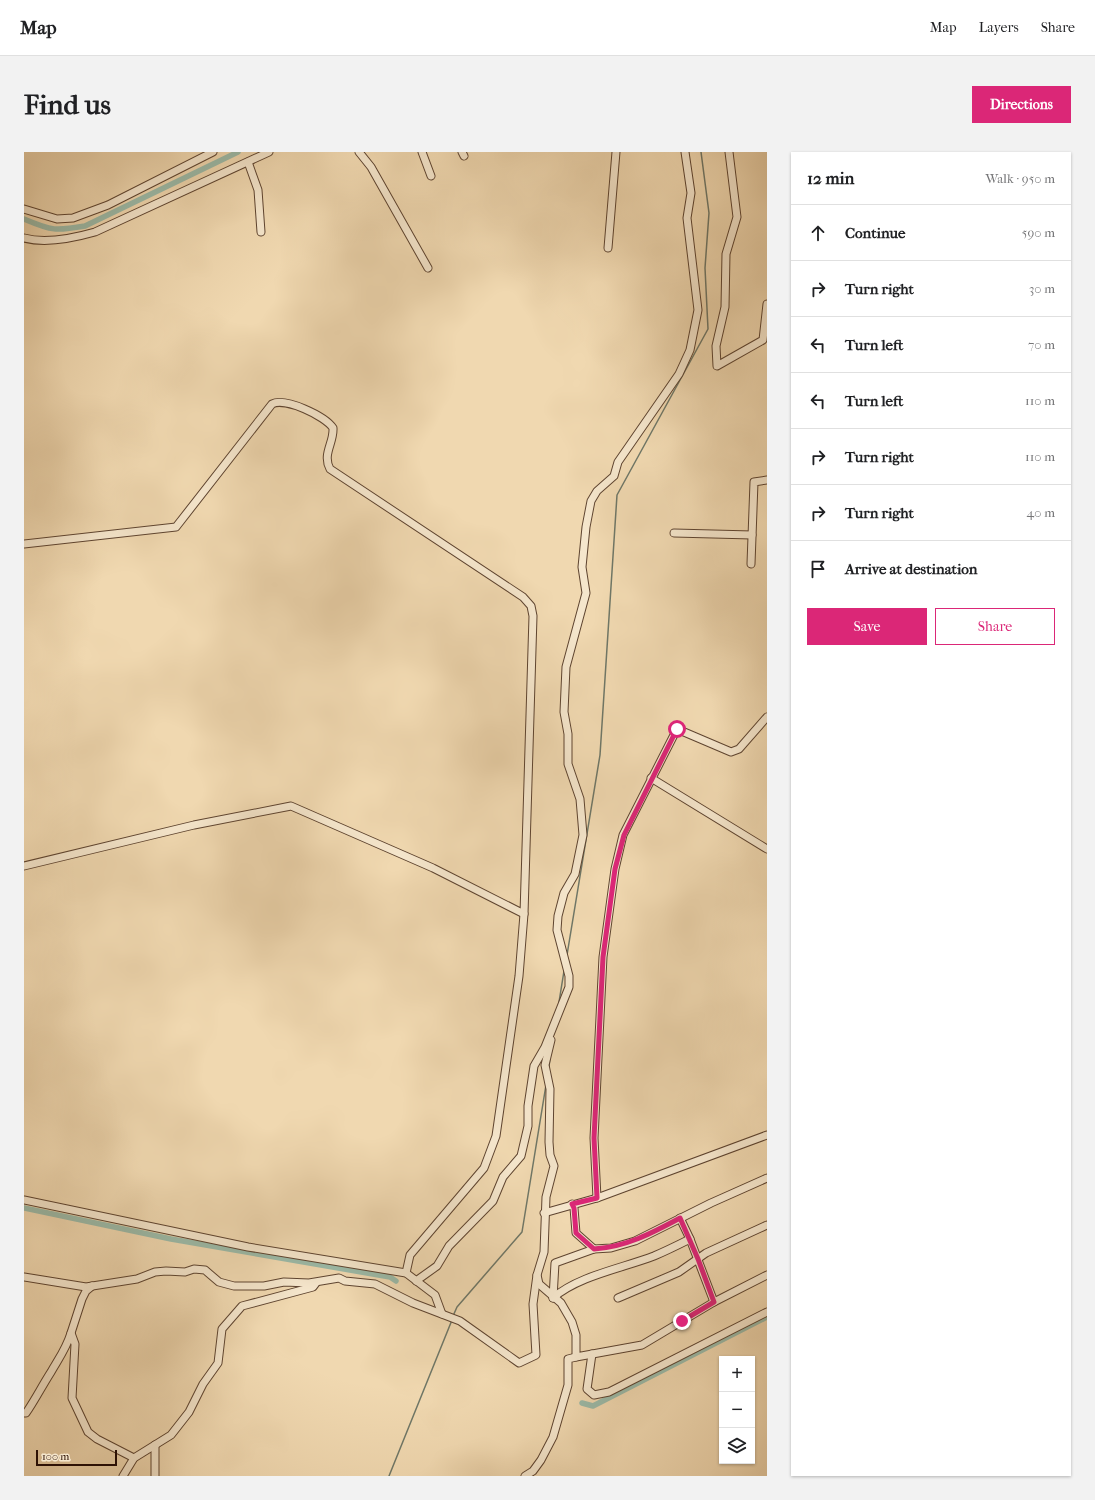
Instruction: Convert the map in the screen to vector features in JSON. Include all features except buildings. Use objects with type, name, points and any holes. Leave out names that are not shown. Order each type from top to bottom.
[{"type":"street","points":[[24,209],[57,218],[73,218],[108,205],[213,152]]},
{"type":"street","points":[[24,238],[46,240],[82,236],[95,232],[269,152]]},
{"type":"street","points":[[359,152],[371,167],[428,268]]},
{"type":"street","points":[[422,152],[432,176]]},
{"type":"street","points":[[608,248],[616,152]]},
{"type":"street","points":[[416,1281],[438,1266],[449,1246],[493,1201],[503,1177],[521,1156],[528,1126],[528,1106],[534,1066],[552,1030],[569,987],[569,976],[557,930],[558,916],[564,893],[575,874],[583,835],[580,799],[568,764],[568,734],[564,712],[566,667],[586,593],[582,567],[586,527],[592,501],[598,491],[614,476],[618,462],[679,374],[690,350],[698,310],[687,218],[691,193],[685,152]]},
{"type":"street","points":[[729,152],[737,217],[726,254],[725,307],[716,346],[717,366],[763,340],[767,304]]},
{"type":"street","points":[[248,162],[258,190],[261,232]]},
{"type":"street","points":[[24,544],[176,527],[272,404],[277,401],[285,402],[323,418],[333,428],[334,434],[327,454],[326,462],[330,469],[523,597],[531,606],[533,616],[524,914],[519,976],[496,1136],[484,1168],[410,1255],[406,1273]]},
{"type":"street","points":[[751,564],[754,482],[767,480]]},
{"type":"street","points":[[674,533],[752,535]]},
{"type":"street","points":[[597,1198],[594,1138],[603,957],[615,869],[624,835],[651,778],[677,729],[732,752],[739,749],[767,716]]},
{"type":"street","points":[[651,778],[767,849]]},
{"type":"street","points":[[24,866],[194,825],[291,806],[432,868],[524,914]]},
{"type":"street","points":[[24,1277],[92,1286],[137,1279],[155,1272],[185,1272],[194,1269],[205,1270],[219,1282],[234,1286],[264,1286],[284,1282],[318,1282],[339,1278],[345,1281],[375,1284],[413,1303],[460,1321],[519,1363],[536,1355],[533,1304],[537,1275],[544,1252],[544,1213],[546,1196],[554,1166],[550,1155],[550,1089],[545,1065],[552,1030]]},
{"type":"street","points":[[544,1213],[597,1198],[767,1135]]},
{"type":"street","points":[[554,1298],[555,1263],[594,1249],[611,1248],[635,1241],[680,1218],[767,1178]]},
{"type":"street","points":[[24,1200],[241,1246],[406,1273],[435,1295],[442,1314]]},
{"type":"street","points":[[572,1204],[574,1208],[576,1233],[594,1249]]},
{"type":"street","points":[[680,1218],[690,1239],[714,1302]]},
{"type":"street","points":[[618,1298],[679,1272],[698,1259],[767,1226]]},
{"type":"street","points":[[554,1298],[559,1293],[586,1280],[655,1256],[690,1239]]},
{"type":"street","points":[[537,1275],[539,1284],[561,1303],[572,1322],[576,1335],[576,1357]]},
{"type":"street","points":[[525,1476],[537,1465],[550,1443],[562,1410],[568,1384],[568,1359],[642,1345],[714,1302],[767,1276]]},
{"type":"street","points":[[123,1476],[134,1458],[171,1435],[189,1412],[203,1384],[218,1363],[222,1329],[242,1306],[314,1287],[318,1282]]},
{"type":"street","points":[[24,1413],[26,1413],[37,1398],[51,1371],[64,1352],[82,1300],[86,1291],[92,1286]]},
{"type":"street","points":[[592,1354],[586,1389],[594,1395],[610,1392],[767,1312]]},
{"type":"street","points":[[71,1333],[75,1344],[72,1398],[85,1429],[97,1439],[134,1458]]},
{"type":"street","points":[[155,1445],[155,1476]]},
{"type":"waterway","points":[[24,219],[41,226],[54,229],[67,229],[85,226],[238,152]]},
{"type":"waterway","points":[[567,955],[600,755],[617,495],[708,329],[705,268],[709,213],[701,152]]},
{"type":"waterway","points":[[559,1002],[564,971]]},
{"type":"waterway","points":[[549,1067],[550,1057]]},
{"type":"waterway","points":[[453,1316],[457,1307],[522,1232],[546,1085]]},
{"type":"waterway","points":[[24,1208],[171,1239],[390,1277],[396,1281]]},
{"type":"waterway","points":[[582,1403],[593,1406],[767,1317]]},
{"type":"waterway","points":[[389,1476],[452,1320]]},
{"type":"route","points":[[677,729],[651,778],[624,835],[615,869],[603,957],[594,1138],[595,1190],[597,1198],[572,1204],[574,1208],[576,1233],[594,1249],[611,1248],[635,1241],[680,1218],[690,1239],[714,1302],[682,1321]]}]
